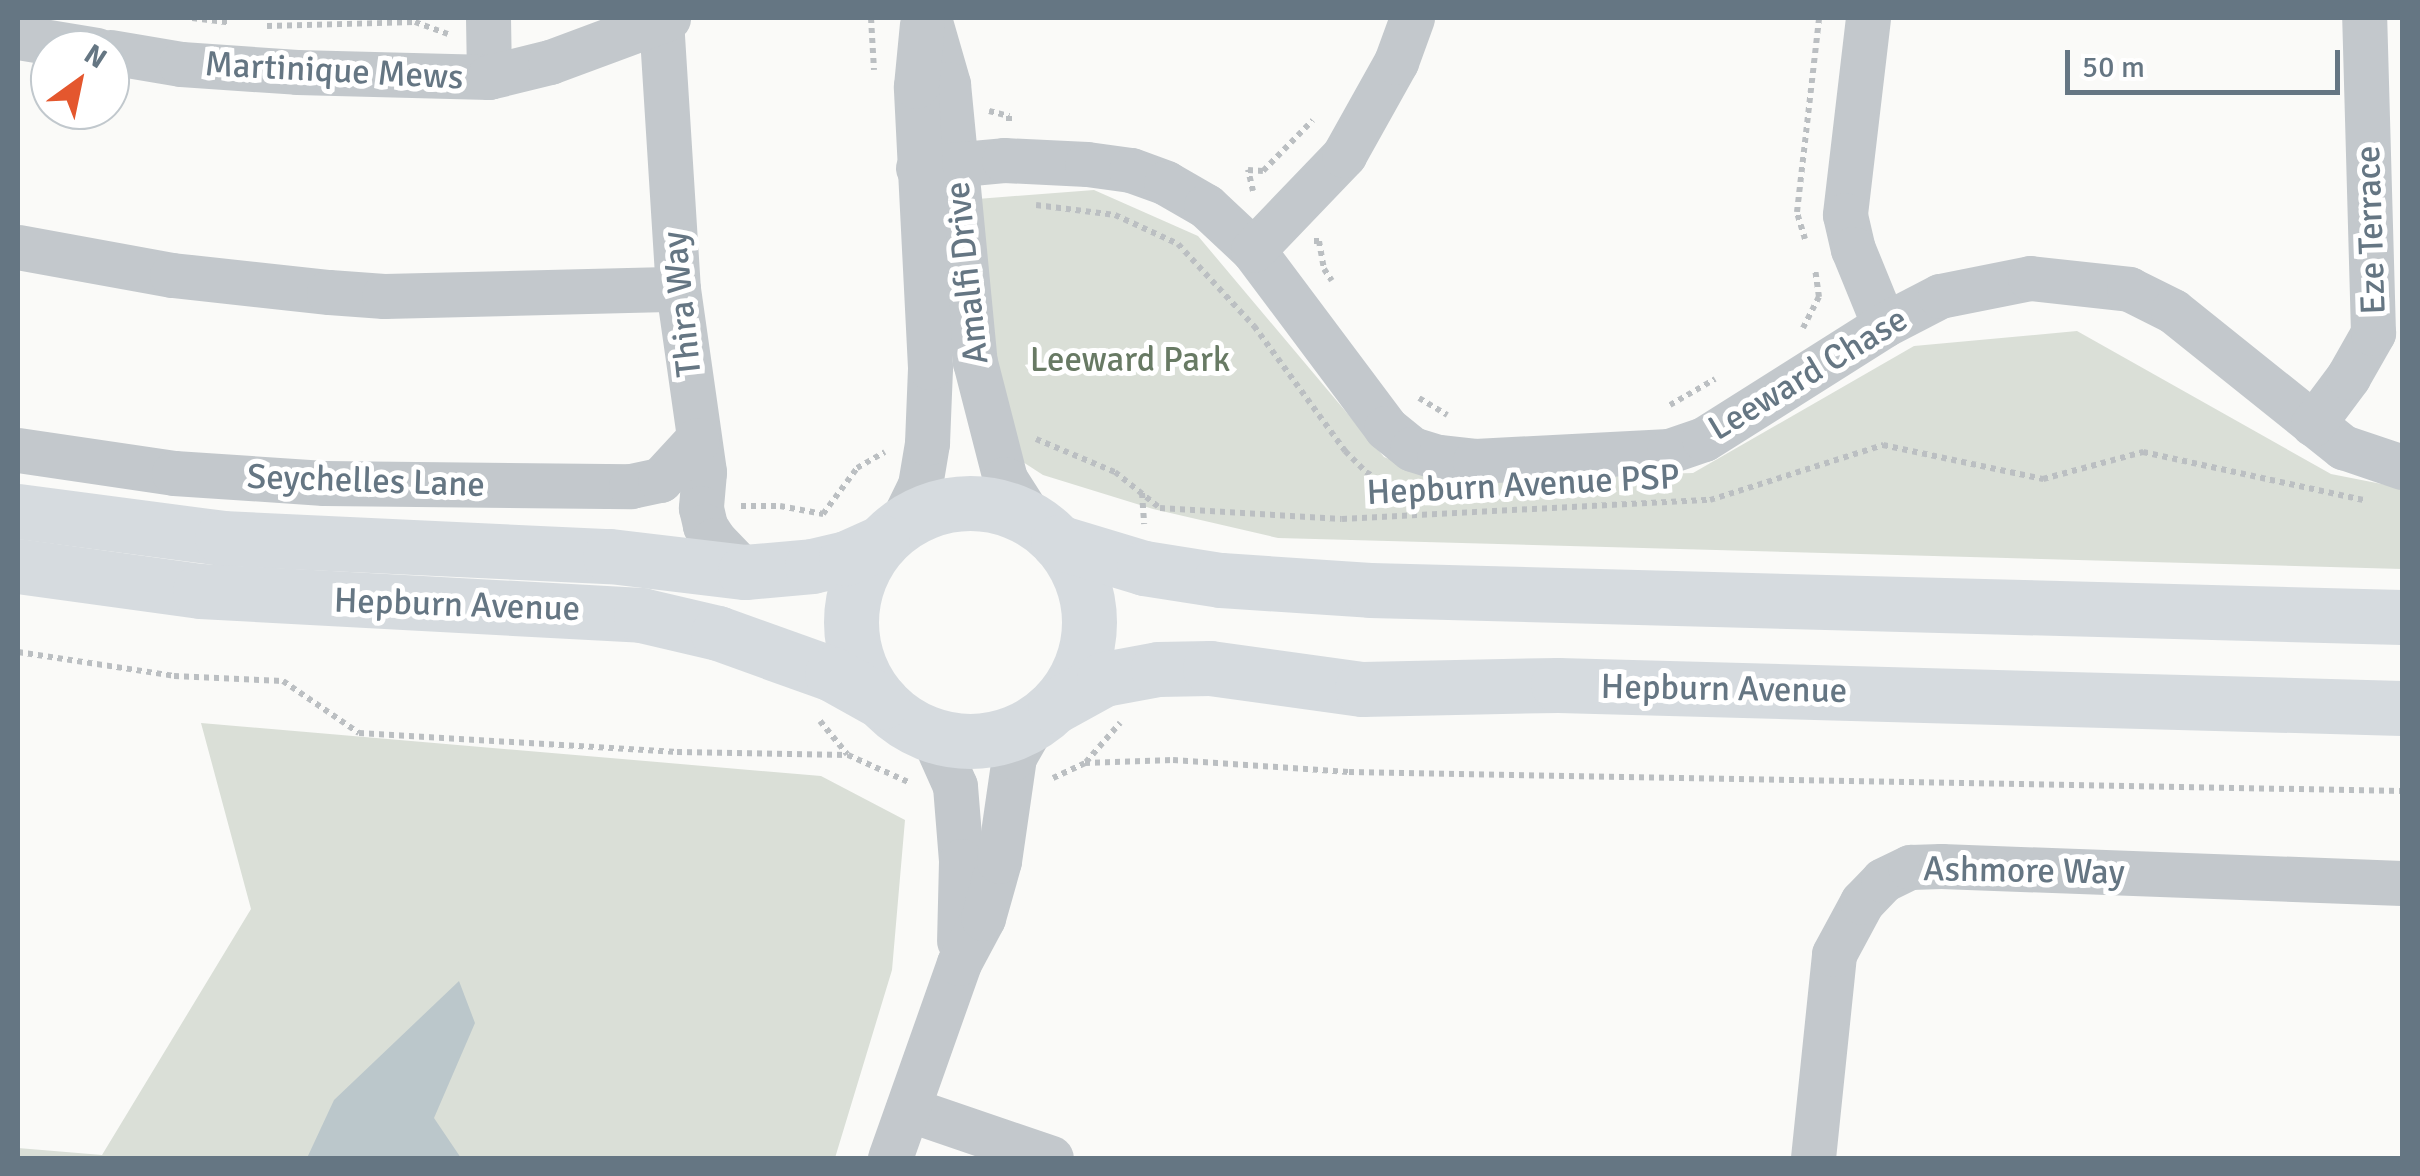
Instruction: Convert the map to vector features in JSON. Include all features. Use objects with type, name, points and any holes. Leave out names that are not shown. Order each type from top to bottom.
[{"type":"main road","points":[[1045,532],[1084,587],[1088,637],[1077,674],[1045,714],[984,740],[957,740],[916,728],[882,702],[857,659],[851,634],[857,584],[891,534],[944,506],[967,503],[1001,507],[1045,532],[1144,568],[1221,580],[1370,590],[2402,618]]},
{"type":"main road","name":"Hepburn Avenue","points":[[18,511],[222,538],[610,556],[744,572],[812,566],[846,558],[891,534]]},
{"type":"main road","name":"Hepburn Avenue","points":[[31,572],[200,591],[641,614],[718,634],[832,674],[882,702]]},
{"type":"main road","name":"Hepburn Avenue","points":[[1045,714],[1104,680],[1158,669],[1210,668],[1362,689],[1558,685],[2402,708]]},
{"type":"street","name":"Amalfi Drive","points":[[891,534],[920,486],[927,443],[936,166],[948,84],[926,18]]},
{"type":"street","points":[[1264,238],[1344,155],[1381,94],[1412,18]]},
{"type":"street","points":[[1868,18],[1845,215],[1853,248],[1884,325]]},
{"type":"street","name":"Eze Terrace","points":[[2312,424],[2348,377],[2373,333],[2364,18]]},
{"type":"street","name":"Martinique Mews","points":[[130,55],[181,64],[297,72],[489,78],[550,62],[665,19]]},
{"type":"street","name":"Thira Way","points":[[665,19],[678,289],[704,472],[704,526],[744,572]]},
{"type":"street","points":[[488,24],[489,78]]},
{"type":"street","name":"Leeward Chase","points":[[936,166],[1011,160],[1131,170],[1206,206],[1264,238],[1386,428],[1412,449],[1475,462],[1669,451],[1704,439],[1884,325],[1940,296],[2030,278],[2129,289],[2173,312],[2343,447],[2402,466]]},
{"type":"street","name":"Amalfi Drive","points":[[936,166],[975,362],[1005,479],[1045,532]]},
{"type":"street","points":[[18,247],[172,276],[384,296],[678,289]]},
{"type":"street","name":"Seychelles Lane","points":[[18,450],[174,474],[324,484],[631,486],[660,480],[697,440]]},
{"type":"street","points":[[890,1158],[959,963],[983,918],[1000,861],[1014,757],[1045,714]]},
{"type":"street","points":[[931,732],[954,786],[961,861],[959,963]]},
{"type":"street","name":"Ashmore Way","points":[[1813,1158],[1834,954],[1862,902],[1883,880],[1910,868],[1941,866],[2402,883]]},
{"type":"street","points":[[908,1109],[1052,1158]]},
{"type":"path","points":[[192,18],[231,24]]},
{"type":"path","points":[[1806,243],[1797,212],[1819,18]]},
{"type":"path","points":[[251,26],[415,22],[454,36],[488,24]]},
{"type":"path","points":[[986,111],[1009,116],[1011,178],[1022,196],[1038,206],[1116,215],[1158,231],[1196,259],[1254,326],[1345,451],[1366,472],[1400,490]]},
{"type":"path","points":[[1319,111],[1263,171],[1248,170],[1264,238],[1319,242],[1324,269],[1334,284]]},
{"type":"path","points":[[1802,331],[1819,297],[1812,258]]},
{"type":"path","points":[[1657,412],[1721,376]]},
{"type":"path","points":[[1402,389],[1448,416],[1467,416]]},
{"type":"path","name":"Hepburn Avenue PSP","points":[[1020,436],[1063,449],[1115,472],[1160,508],[1342,520],[1710,500],[1883,444],[2043,479],[2143,452],[2378,504]]},
{"type":"path","points":[[731,506],[780,506],[822,514],[857,468],[889,451]]},
{"type":"path","points":[[1498,500],[1515,511]]},
{"type":"path","points":[[18,652],[174,676],[283,681],[358,733],[676,752],[848,754],[914,784]]},
{"type":"path","points":[[1040,784],[1085,763],[1173,760],[1350,772],[2402,792]]},
{"type":"green space","name":"Leeward Park","points":[[1094,190],[1198,236],[1384,457],[1443,480],[1693,473],[1914,346],[2077,331],[2331,474],[2402,488],[2402,569],[1278,538],[1153,509],[1043,475],[1009,453],[977,199]]},
{"type":"green space","points":[[201,723],[821,776],[905,820],[892,970],[835,1158],[18,1158],[18,1148],[102,1155],[251,909]]},
{"type":"shaded area","points":[[459,981],[475,1023],[434,1118],[461,1158],[307,1158],[334,1100]]}]
